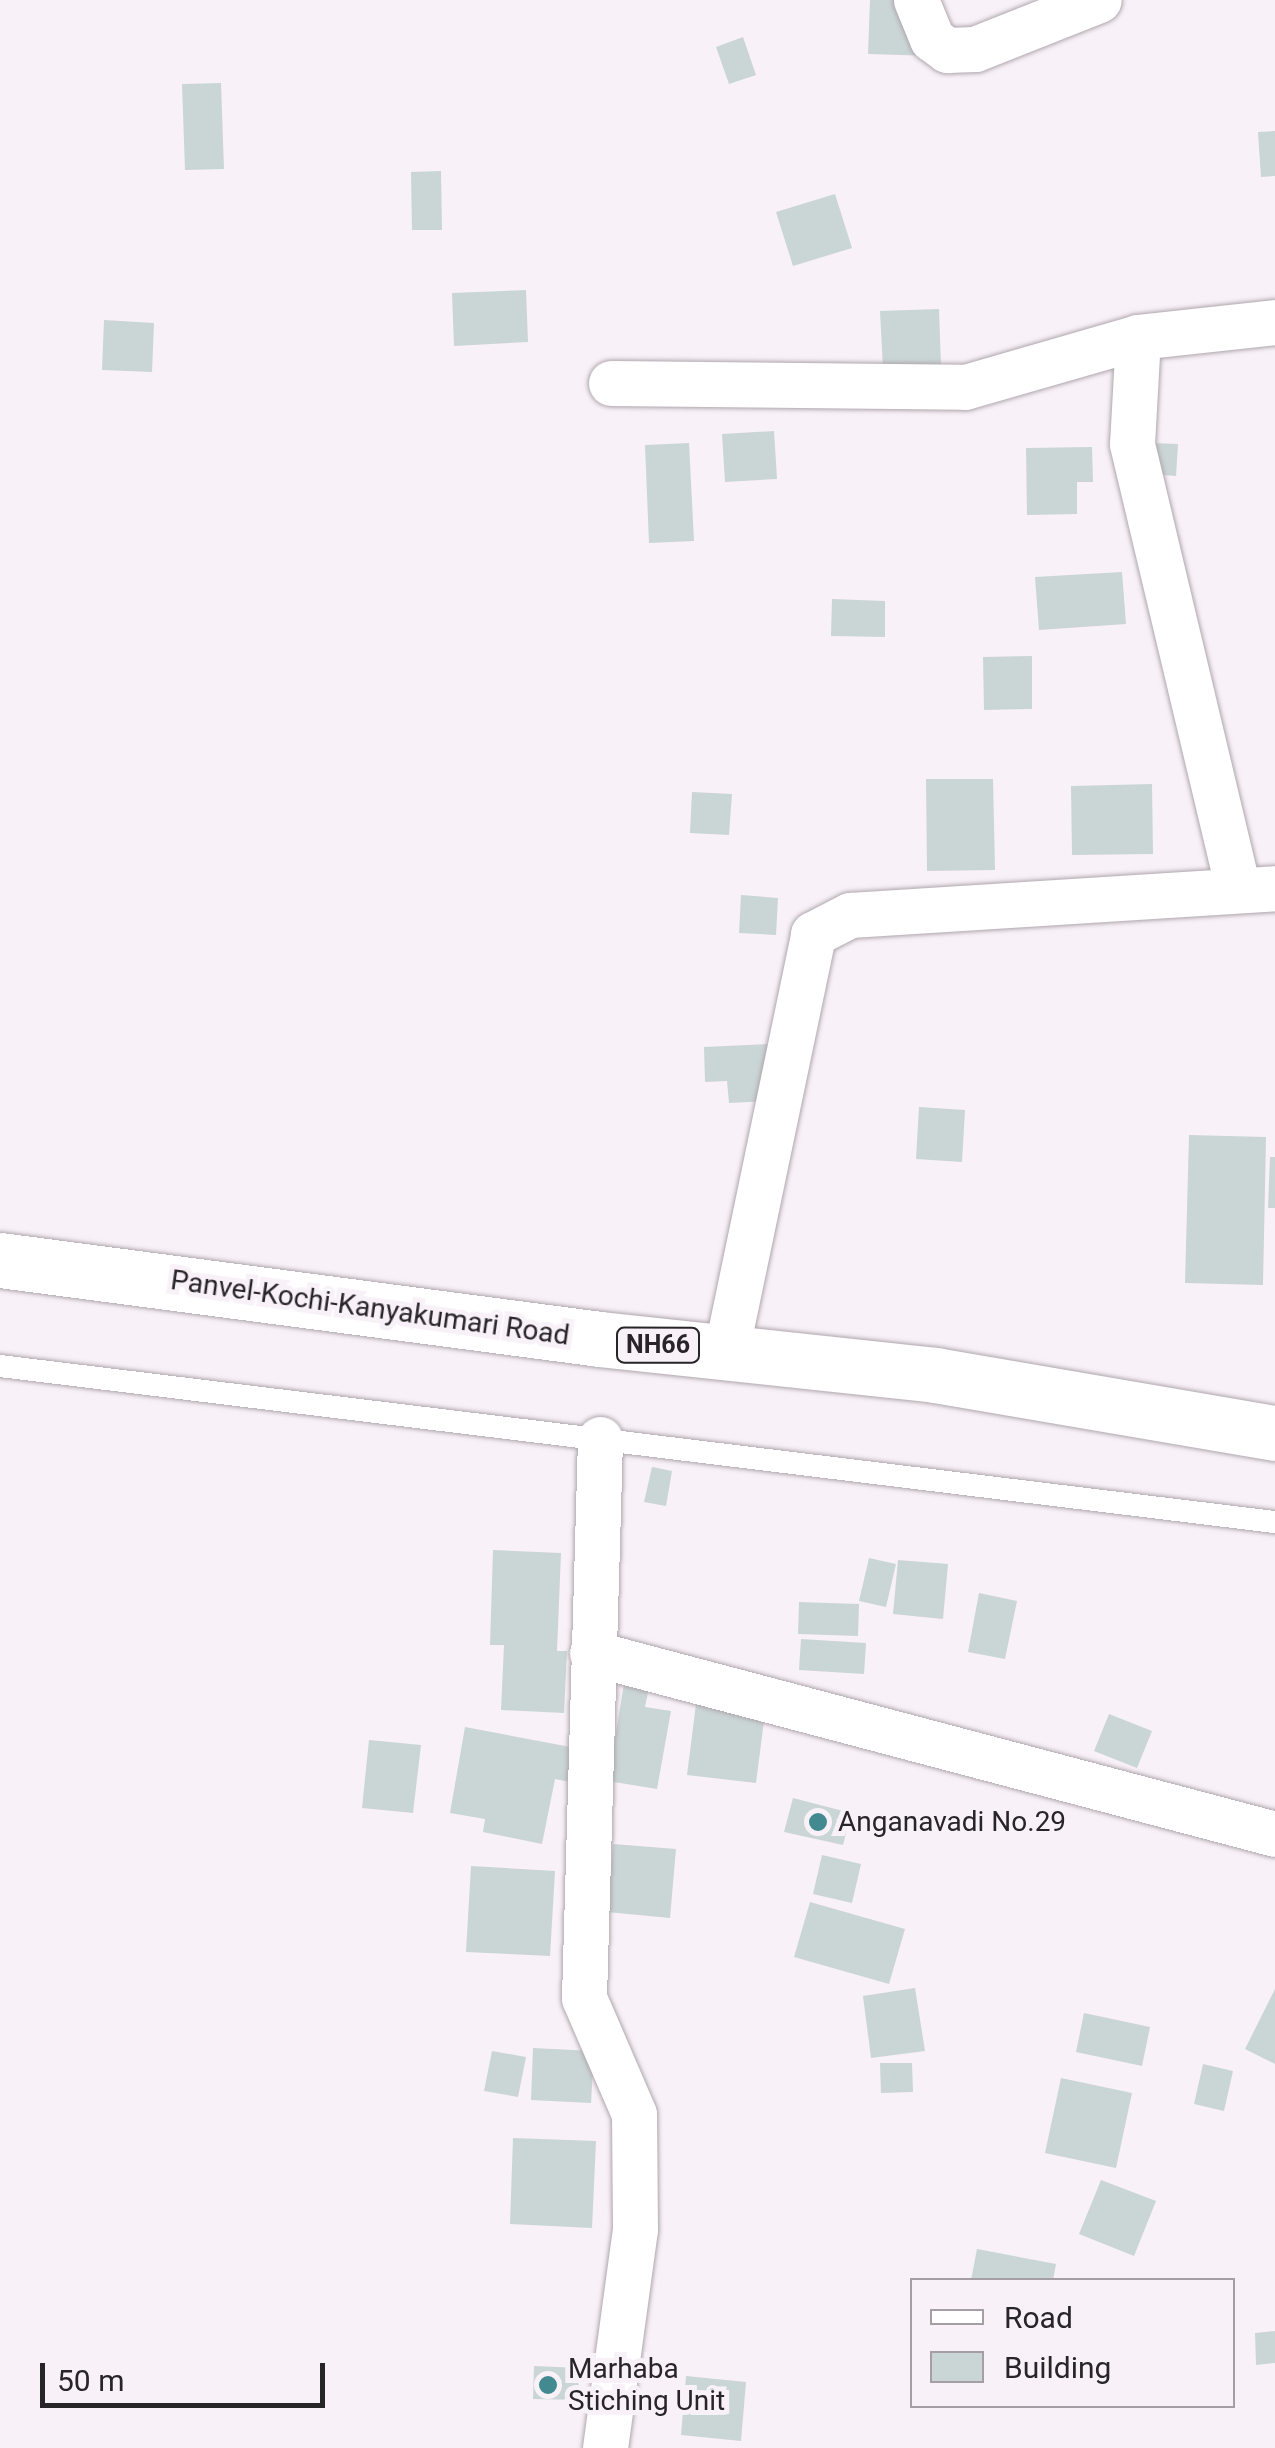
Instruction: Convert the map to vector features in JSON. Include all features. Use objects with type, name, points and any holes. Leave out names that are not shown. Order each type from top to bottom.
[{"type":"highway","name":"Panvel-Kochi-Kanyakumari Road","points":[[20,1262],[935,1375],[1275,1433]]},
{"type":"street","points":[[916,0],[932,38],[946,50],[975,48],[1098,0]]},
{"type":"street","points":[[611,384],[965,387],[1138,338],[1275,322]]},
{"type":"street","points":[[726,1352],[812,934],[850,915],[1257,888],[1132,444],[1138,338]]},
{"type":"street","points":[[600,1440],[584,1998],[634,2114],[635,2229],[605,2448]]},
{"type":"street","points":[[592,1653],[1275,1834]]},
{"type":"lane","points":[[0,1366],[1275,1522]]},
{"type":"building","points":[[870,0],[936,0],[934,56],[868,54]]},
{"type":"building","points":[[743,37],[756,75],[729,84],[716,47]]},
{"type":"building","points":[[221,83],[224,169],[185,170],[182,84]]},
{"type":"building","points":[[1275,131],[1275,176],[1261,177],[1258,132]]},
{"type":"building","points":[[441,171],[442,230],[412,230],[411,172]]},
{"type":"building","points":[[835,194],[852,248],[793,266],[776,212]]},
{"type":"building","points":[[526,290],[528,342],[454,346],[452,293]]},
{"type":"building","points":[[939,309],[941,366],[883,369],[880,311]]},
{"type":"building","points":[[104,320],[154,323],[152,372],[102,370]]},
{"type":"building","points":[[774,431],[777,479],[725,482],[722,434]]},
{"type":"building","points":[[689,443],[694,541],[649,543],[645,445]]},
{"type":"building","points":[[1152,443],[1178,444],[1176,476],[1151,474]]},
{"type":"building","points":[[1092,447],[1093,482],[1077,482],[1077,514],[1027,515],[1026,448]]},
{"type":"building","points":[[1122,572],[1126,624],[1039,630],[1035,577]]},
{"type":"building","points":[[832,599],[885,601],[885,637],[831,636]]},
{"type":"building","points":[[1032,656],[1032,709],[984,710],[983,657]]},
{"type":"building","points":[[926,779],[993,779],[995,870],[927,871]]},
{"type":"building","points":[[1152,784],[1153,854],[1072,855],[1071,786]]},
{"type":"building","points":[[692,792],[732,794],[729,835],[690,833]]},
{"type":"building","points":[[741,895],[778,898],[776,935],[739,933]]},
{"type":"building","points":[[768,1044],[770,1101],[729,1103],[727,1081],[705,1082],[704,1047]]},
{"type":"building","points":[[919,1107],[965,1110],[962,1162],[916,1159]]},
{"type":"building","points":[[1189,1135],[1266,1137],[1263,1285],[1185,1283]]},
{"type":"building","points":[[1270,1157],[1275,1157],[1275,1208],[1268,1208]]},
{"type":"building","points":[[652,1467],[672,1471],[666,1506],[644,1502]]},
{"type":"building","points":[[493,1550],[561,1553],[557,1651],[567,1651],[564,1713],[501,1710],[504,1645],[490,1645]]},
{"type":"building","points":[[869,1558],[896,1564],[886,1607],[859,1601]]},
{"type":"building","points":[[898,1560],[948,1564],[943,1619],[893,1614]]},
{"type":"building","points":[[979,1593],[1017,1601],[1005,1659],[968,1652]]},
{"type":"building","points":[[799,1602],[859,1604],[858,1636],[798,1634]]},
{"type":"building","points":[[801,1639],[866,1643],[864,1674],[799,1670]]},
{"type":"building","points":[[625,1678],[650,1682],[645,1707],[671,1711],[657,1789],[608,1781]]},
{"type":"building","points":[[696,1704],[765,1713],[756,1783],[687,1775]]},
{"type":"building","points":[[1109,1714],[1152,1731],[1137,1768],[1094,1751]]},
{"type":"building","points":[[465,1727],[576,1748],[570,1782],[555,1779],[542,1844],[483,1832],[485,1819],[450,1813]]},
{"type":"building","points":[[369,1740],[421,1745],[413,1813],[362,1808]]},
{"type":"building","name":"Anganavadi No.29","points":[[793,1798],[851,1813],[843,1845],[784,1832]]},
{"type":"building","points":[[613,1844],[676,1849],[670,1918],[607,1912]]},
{"type":"building","points":[[822,1855],[861,1864],[852,1903],[813,1894]]},
{"type":"building","points":[[471,1866],[555,1871],[550,1956],[466,1952]]},
{"type":"building","points":[[810,1902],[905,1929],[889,1984],[794,1957]]},
{"type":"building","points":[[915,1988],[925,2051],[871,2058],[863,1996]]},
{"type":"building","points":[[1275,1989],[1275,2064],[1245,2049]]},
{"type":"building","points":[[1084,2013],[1150,2027],[1142,2066],[1076,2052]]},
{"type":"building","points":[[533,2048],[594,2051],[591,2103],[531,2100]]},
{"type":"building","points":[[492,2051],[526,2057],[518,2097],[484,2091]]},
{"type":"building","points":[[880,2063],[912,2063],[913,2092],[881,2093]]},
{"type":"building","points":[[1203,2064],[1233,2071],[1224,2111],[1194,2104]]},
{"type":"building","points":[[1061,2078],[1132,2093],[1116,2168],[1045,2153]]},
{"type":"building","points":[[513,2138],[596,2141],[592,2228],[510,2224]]},
{"type":"building","points":[[1101,2180],[1156,2201],[1134,2256],[1079,2234]]},
{"type":"building","points":[[977,2249],[1056,2264],[1053,2278],[971,2278]]},
{"type":"building","points":[[1275,2331],[1275,2363],[1256,2365],[1255,2333]]},
{"type":"building","points":[[534,2366],[580,2368],[579,2400],[533,2399]]},
{"type":"building","points":[[686,2376],[746,2382],[741,2441],[681,2435]]},
{"type":"place","name":"Anganavadi No.29","points":[[818,1822]]},
{"type":"place","name":"Marhaba Stiching Unit","points":[[548,2385]]}]
